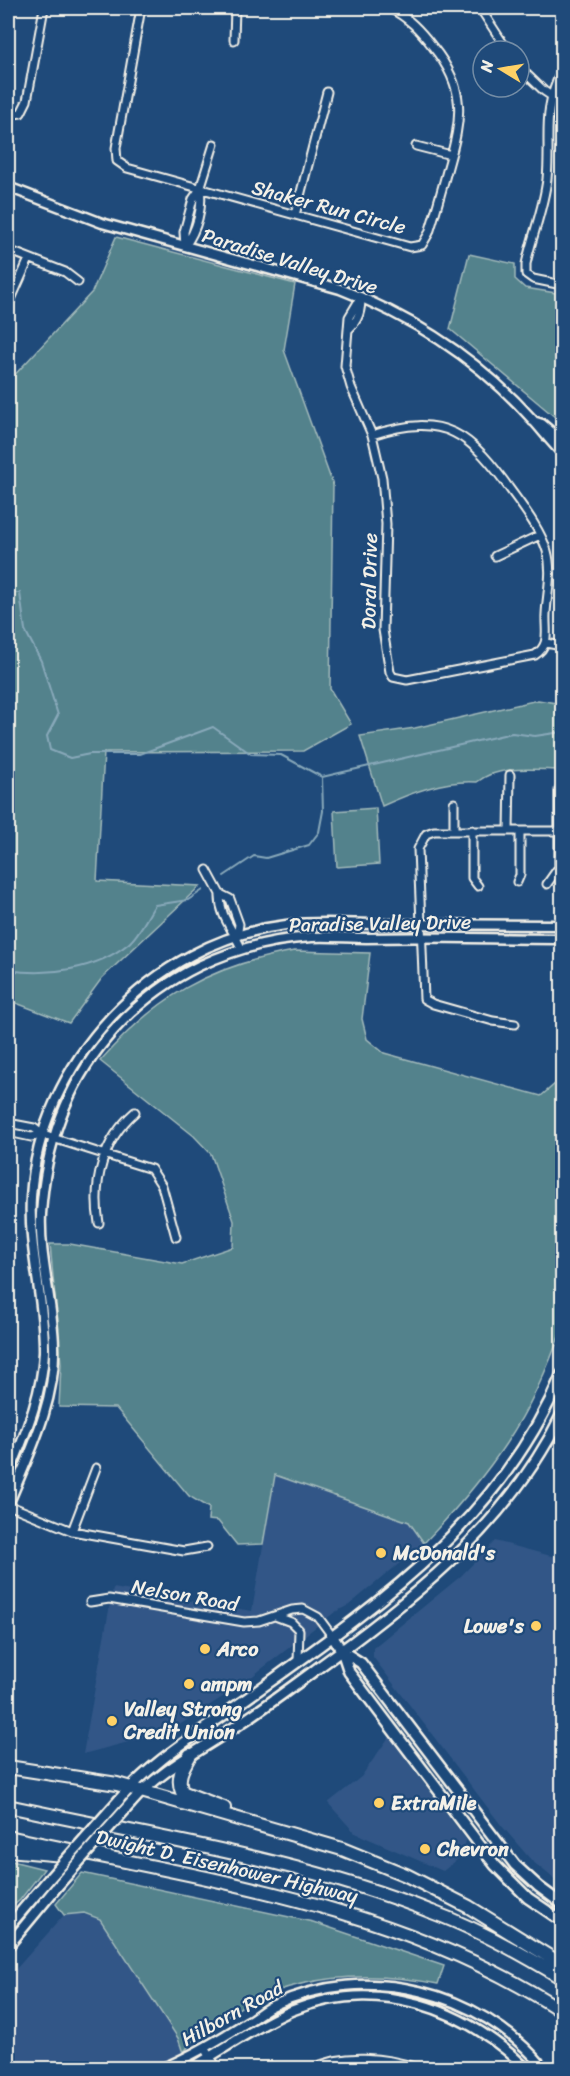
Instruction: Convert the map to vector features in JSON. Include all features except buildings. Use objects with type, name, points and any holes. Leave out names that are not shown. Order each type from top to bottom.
[{"type":"highway","points":[[190,1755],[179,1781],[180,1788],[186,1795],[300,1837],[342,1849],[437,1890],[550,1957],[562,1971]]},
{"type":"highway","points":[[8,1767],[81,1777],[136,1789],[286,1835],[300,1837]]},
{"type":"highway","name":"Dwight D. Eisenhower Highway","points":[[8,1806],[274,1864],[376,1891],[477,1932],[562,1978]]},
{"type":"highway","name":"Dwight D. Eisenhower Highway","points":[[8,1837],[282,1895],[370,1920],[465,1957],[562,2011]]},
{"type":"highway","points":[[8,1850],[32,1854],[97,1856]]},
{"type":"main road","points":[[8,1946],[131,1803],[136,1789],[171,1753],[402,1584],[469,1520],[519,1455],[544,1413],[562,1374]]},
{"type":"main road","points":[[8,1927],[119,1800],[240,1724],[342,1651],[427,1585],[483,1530],[534,1464],[562,1414]]},
{"type":"main road","points":[[332,1636],[342,1651],[349,1672],[495,1864],[528,1898],[562,1921]]},
{"type":"main road","points":[[342,1651],[363,1665],[505,1854],[532,1882],[562,1904]]},
{"type":"street","points":[[8,115],[21,114],[27,102],[44,8]]},
{"type":"street","name":"Shaker Run Circle","points":[[141,8],[116,148],[117,161],[127,168],[410,247],[422,245],[429,233],[459,124],[460,108],[453,76],[445,62],[414,24],[389,8]]},
{"type":"street","points":[[234,40],[235,8]]},
{"type":"street","points":[[480,8],[500,39]]},
{"type":"street","points":[[562,70],[552,97],[547,120],[547,181],[532,239],[526,274],[533,279],[562,285]]},
{"type":"street","points":[[531,81],[562,103]]},
{"type":"street","points":[[296,215],[327,92]]},
{"type":"street","points":[[185,246],[193,235],[202,201],[200,189],[214,144]]},
{"type":"street","points":[[416,147],[451,155]]},
{"type":"street","name":"Paradise Valley Drive","points":[[8,187],[82,216],[361,297],[427,331],[459,353],[533,421],[562,453]]},
{"type":"street","points":[[8,250],[65,272],[78,282]]},
{"type":"street","points":[[8,306],[29,259]]},
{"type":"street","name":"Doral Drive","points":[[361,297],[349,317],[345,366],[351,387],[372,435],[385,500],[383,630],[387,666],[393,677],[407,680],[535,655],[546,643]]},
{"type":"street","name":"Paradise Valley Drive","points":[[533,421],[542,424],[562,441]]},
{"type":"street","points":[[372,435],[408,425],[425,425],[461,436],[480,450],[540,534],[549,566],[546,643],[562,646]]},
{"type":"street","points":[[495,556],[540,534]]},
{"type":"street","points":[[509,831],[510,775]]},
{"type":"street","points":[[547,884],[559,867],[560,790]]},
{"type":"street","points":[[454,803],[454,830]]},
{"type":"street","points":[[472,830],[472,878],[478,886]]},
{"type":"street","points":[[515,1024],[493,1021],[433,1004],[424,999],[417,859],[421,841],[434,831],[559,831]]},
{"type":"street","points":[[517,882],[520,875],[520,831]]},
{"type":"street","points":[[207,870],[220,894],[220,905],[228,928],[237,938],[241,948]]},
{"type":"street","points":[[220,894],[230,899],[239,924],[237,938]]},
{"type":"street","name":"Paradise Valley Drive","points":[[8,1477],[34,1411],[42,1373],[43,1328],[30,1218],[33,1180],[43,1135],[63,1084],[108,1019],[156,978],[204,950],[258,930],[286,925],[562,926]]},
{"type":"street","name":"Paradise Valley Drive","points":[[8,1505],[44,1414],[53,1374],[53,1328],[41,1218],[46,1166],[64,1108],[86,1066],[124,1019],[147,999],[187,972],[241,948],[314,937],[562,939]]},
{"type":"street","points":[[99,1223],[95,1190],[106,1154],[119,1126],[135,1112]]},
{"type":"street","points":[[8,1123],[34,1128],[43,1135],[141,1164],[158,1176],[176,1237]]},
{"type":"street","points":[[8,1132],[31,1137],[43,1135]]},
{"type":"street","points":[[72,1531],[96,1468]]},
{"type":"street","points":[[8,1505],[72,1531],[184,1551],[207,1547]]},
{"type":"street","name":"Nelson Road","points":[[90,1602],[109,1599],[244,1622],[259,1621],[292,1610],[309,1611],[318,1617],[332,1636]]},
{"type":"street","points":[[275,1616],[291,1622],[299,1630],[298,1661]]},
{"type":"street","name":"Hilborn Road","points":[[163,2068],[204,2048],[271,2006],[289,1998],[343,1986],[378,1984],[434,1994],[481,2014],[516,2040],[544,2068]]},
{"type":"street","name":"Hilborn Road","points":[[191,2068],[266,2023],[293,2010],[341,1999],[378,1998],[412,2002],[451,2014],[489,2036],[526,2068]]},
{"type":"street","points":[[204,2048],[217,2068]]},
{"type":"street","points":[[314,2068],[357,2058],[382,2060],[417,2068]]},
{"type":"shaded area","points":[[275,1475],[410,1522],[424,1543],[349,1605],[335,1612],[241,1685],[170,1731],[83,1754],[113,1588],[252,1611]]},
{"type":"shaded area","points":[[495,1541],[562,1559],[562,1885],[532,1861],[501,1825],[373,1657],[373,1648],[461,1576]]},
{"type":"shaded area","points":[[389,1737],[466,1840],[463,1855],[443,1871],[355,1833],[328,1803],[361,1777]]},
{"type":"shaded area","points":[[74,1912],[100,1919],[178,2038],[183,2053],[150,2068],[8,2068],[8,1978],[64,1915]]},
{"type":"green space","points":[[116,237],[295,284],[284,350],[333,485],[330,689],[351,724],[303,751],[104,752],[97,881],[200,886],[102,978],[69,1023],[8,1000],[8,382],[92,292]]},
{"type":"green space","points":[[469,254],[515,264],[515,279],[525,288],[562,294],[562,423],[450,329]]},
{"type":"green space","points":[[538,700],[562,704],[562,770],[507,770],[486,776],[477,782],[452,783],[428,788],[382,806],[360,736],[415,728]]},
{"type":"green space","points":[[376,808],[379,864],[337,867],[334,811]]},
{"type":"green space","points":[[294,951],[370,953],[362,1019],[367,1039],[384,1053],[541,1096],[562,1078],[562,1328],[536,1390],[506,1444],[469,1493],[424,1543],[409,1522],[275,1475],[263,1544],[237,1545],[218,1521],[208,1520],[209,1508],[189,1496],[116,1408],[59,1407],[61,1364],[50,1244],[70,1244],[182,1264],[233,1247],[234,1221],[211,1154],[194,1136],[100,1061],[142,1019],[186,988],[236,966]]},
{"type":"green space","points":[[8,1860],[44,1869],[20,1900],[8,1910]]},
{"type":"green space","points":[[82,1873],[313,1922],[444,1966],[438,1984],[382,1977],[355,1977],[301,1984],[275,1992],[249,2003],[219,2021],[197,2037],[183,2053],[178,2038],[100,1919],[84,1913],[64,1915],[56,1904]]},
{"type":"waterway","points":[[8,593],[20,593],[25,630],[41,661],[58,715],[47,736],[50,750],[70,758],[90,754],[140,754],[213,727],[251,754],[281,755],[322,777],[512,733],[535,736],[562,732]]},
{"type":"waterway","points":[[224,876],[254,856],[266,858],[309,845],[319,832],[323,811],[322,777]]},
{"type":"waterway","points":[[8,970],[55,971],[101,960],[132,940],[155,905],[188,900],[203,890]]},
{"type":"place","name":"McDonald's","points":[[381,1553]]},
{"type":"place","name":"Lowe's","points":[[536,1626]]},
{"type":"place","name":"Arco","points":[[205,1649]]},
{"type":"place","name":"ampm","points":[[189,1684]]},
{"type":"place","name":"Valley Strong Credit Union","points":[[112,1721]]},
{"type":"place","name":"ExtraMile","points":[[379,1803]]},
{"type":"place","name":"Chevron","points":[[425,1849]]}]
